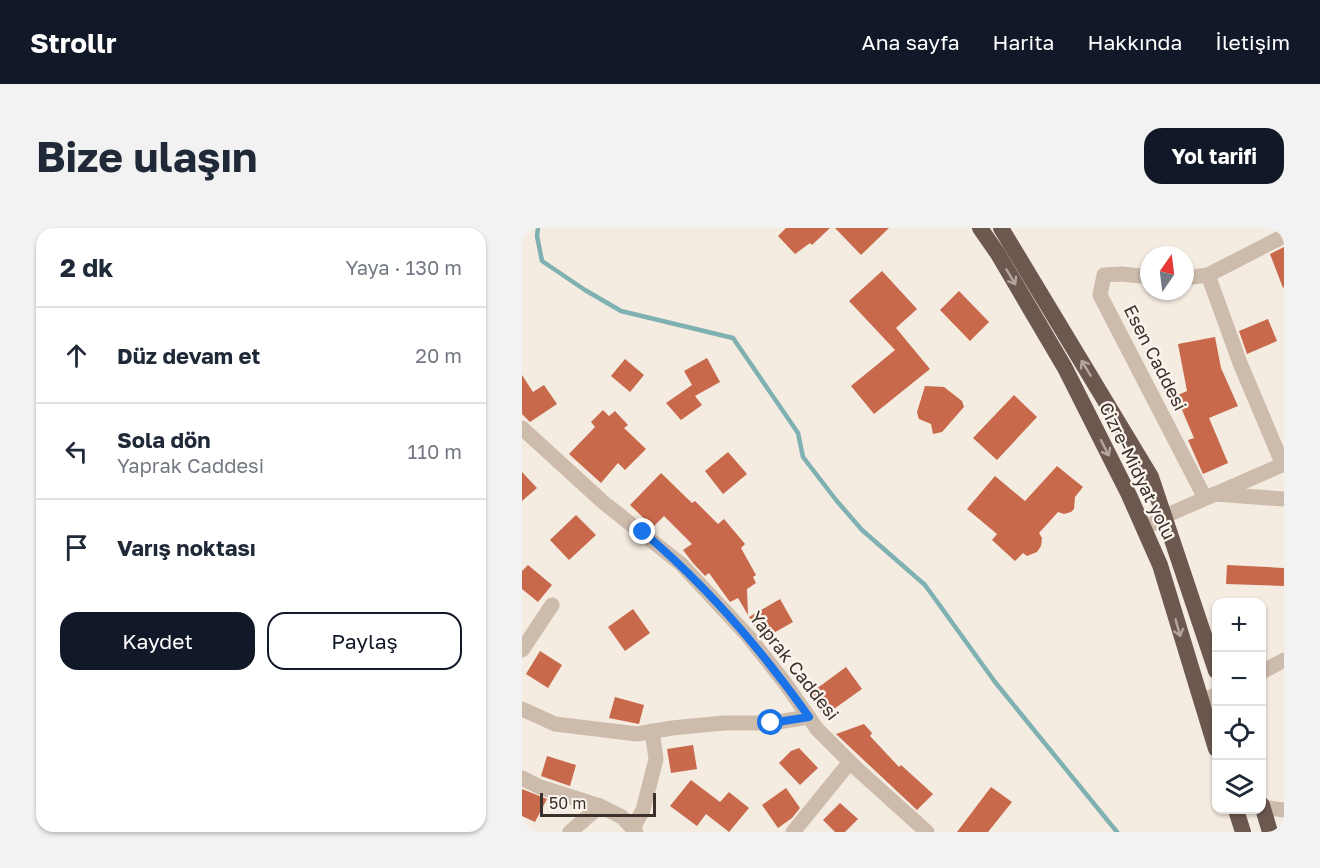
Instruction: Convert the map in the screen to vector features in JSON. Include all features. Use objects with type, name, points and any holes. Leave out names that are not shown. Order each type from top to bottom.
[{"type":"highway","name":"Cizre-Midyat yolu","points":[[980,228],[998,254],[1065,368],[1144,529],[1160,565],[1209,698],[1212,720]]},
{"type":"highway","name":"Cizre-Midyat yolu","points":[[1000,228],[1152,477],[1212,659]]},
{"type":"highway","points":[[1237,814],[1243,832]]},
{"type":"highway","points":[[1264,814],[1270,832]]},
{"type":"street","points":[[1194,277],[1208,275],[1284,236]]},
{"type":"street","name":"Esen Caddesi","points":[[1140,276],[1104,275],[1100,296],[1210,496]]},
{"type":"street","points":[[1144,529],[1164,516],[1283,464],[1240,363],[1208,275]]},
{"type":"street","name":"Yaprak Caddesi","points":[[522,428],[603,502],[681,564],[748,636],[817,729],[918,829]]},
{"type":"street","points":[[1210,496],[1284,500]]},
{"type":"street","points":[[522,650],[552,605]]},
{"type":"street","points":[[1266,671],[1282,666]]},
{"type":"street","points":[[522,709],[555,724],[637,734],[724,723],[771,723],[809,717]]},
{"type":"street","points":[[522,778],[540,788],[600,806],[622,816],[634,830],[643,810],[656,759],[652,731]]},
{"type":"street","points":[[793,832],[850,762]]},
{"type":"street","points":[[570,832],[600,806]]},
{"type":"street","points":[[1266,807],[1284,810]]},
{"type":"building","points":[[786,228],[830,228],[812,245],[810,243],[795,254],[778,236]]},
{"type":"building","points":[[835,228],[889,228],[861,255]]},
{"type":"building","points":[[1284,247],[1284,287],[1283,288],[1270,254]]},
{"type":"building","points":[[882,271],[917,309],[896,328],[930,369],[874,414],[851,386],[895,350],[849,301]]},
{"type":"building","points":[[959,291],[989,322],[970,341],[940,310]]},
{"type":"building","points":[[1268,319],[1277,341],[1247,354],[1239,331]]},
{"type":"building","points":[[1215,337],[1221,368],[1238,406],[1209,418],[1228,463],[1203,474],[1188,440],[1194,438],[1176,396],[1187,391],[1178,344]]},
{"type":"building","points":[[707,358],[720,382],[695,396],[702,405],[681,420],[666,403],[692,385],[684,371]]},
{"type":"building","points":[[625,359],[644,375],[630,392],[611,376]]},
{"type":"building","points":[[522,375],[533,392],[544,385],[557,404],[530,422],[522,414]]},
{"type":"building","points":[[925,386],[944,387],[962,401],[964,407],[942,432],[933,434],[931,424],[919,419],[917,412]]},
{"type":"building","points":[[1014,395],[1037,417],[997,460],[973,438]]},
{"type":"building","points":[[603,410],[609,416],[615,411],[628,425],[624,428],[646,449],[625,470],[618,463],[601,483],[569,454],[595,427],[591,422]]},
{"type":"building","points":[[728,452],[747,474],[723,494],[705,471]]},
{"type":"building","points":[[1057,466],[1083,487],[1075,497],[1074,509],[1064,514],[1058,512],[1039,533],[1042,538],[1037,552],[1027,556],[1023,553],[1015,561],[992,540],[997,534],[967,509],[995,476],[1025,501]]},
{"type":"building","points":[[522,472],[537,488],[522,501]]},
{"type":"building","points":[[661,473],[692,503],[695,501],[718,524],[724,519],[745,544],[741,548],[756,575],[753,577],[756,583],[747,589],[748,615],[738,598],[730,602],[709,573],[705,576],[693,563],[683,550],[692,544],[664,516],[653,527],[630,505]]},
{"type":"building","points":[[576,515],[596,535],[569,560],[550,540]]},
{"type":"building","points":[[528,565],[552,585],[538,602],[522,589],[522,571]]},
{"type":"building","points":[[1227,565],[1284,568],[1284,586],[1226,584]]},
{"type":"building","points":[[780,599],[793,622],[763,639],[749,617]]},
{"type":"building","points":[[633,609],[650,633],[625,651],[608,627]]},
{"type":"building","points":[[540,651],[562,665],[548,688],[526,674]]},
{"type":"building","points":[[846,667],[862,689],[824,716],[808,695]]},
{"type":"building","points":[[615,697],[644,705],[639,724],[609,718]]},
{"type":"building","points":[[864,724],[872,733],[870,736],[899,767],[901,765],[933,794],[917,810],[836,734]]},
{"type":"building","points":[[693,745],[697,769],[671,773],[667,749]]},
{"type":"building","points":[[799,748],[818,768],[800,785],[779,763],[791,751]]},
{"type":"building","points":[[547,756],[576,765],[570,786],[541,776]]},
{"type":"building","points":[[691,780],[720,802],[729,792],[749,808],[729,832],[706,814],[697,826],[670,806]]},
{"type":"building","points":[[991,787],[1012,802],[988,832],[957,832]]},
{"type":"building","points":[[786,788],[800,808],[792,818],[778,828],[762,805]]},
{"type":"building","points":[[522,789],[547,799],[535,822],[522,816]]},
{"type":"building","points":[[840,803],[858,819],[845,832],[835,832],[823,820]]},
{"type":"waterway","points":[[538,228],[537,236],[542,261],[621,311],[733,338],[798,433],[803,457],[836,500],[862,530],[925,585],[995,682],[1117,832]]},
{"type":"route","points":[[643,532],[681,564],[748,636],[809,717],[771,723]]}]
